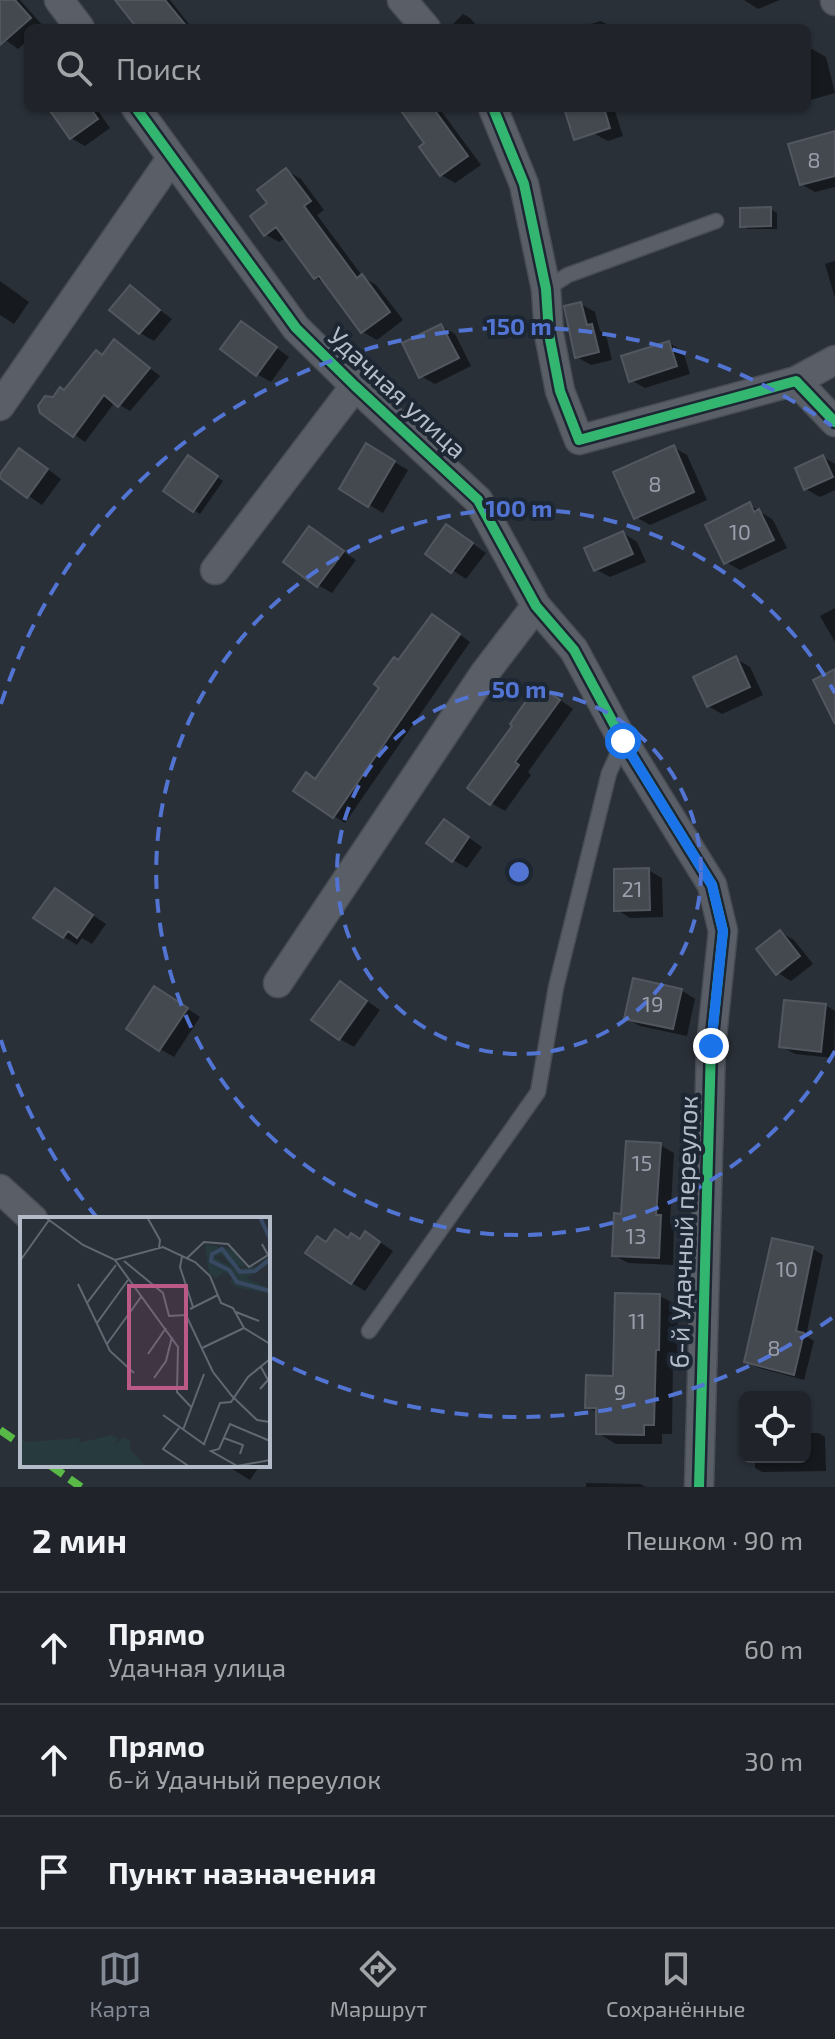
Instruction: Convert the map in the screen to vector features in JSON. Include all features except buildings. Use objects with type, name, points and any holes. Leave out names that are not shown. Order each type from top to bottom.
[{"type":"street","points":[[59,0],[77,24]]},
{"type":"street","points":[[402,0],[423,24]]},
{"type":"street","name":"Удачная улица","points":[[139,112],[296,328],[478,500],[536,606],[574,650],[623,741],[712,885],[723,931]]},
{"type":"street","points":[[495,112],[524,184],[546,289],[549,334],[560,391],[579,440],[796,381],[835,360]]},
{"type":"street","points":[[0,406],[171,159]]},
{"type":"street","points":[[796,381],[835,422]]},
{"type":"street","name":"Удачная улица","points":[[215,570],[355,386]]},
{"type":"street","points":[[278,983],[484,674],[536,606]]},
{"type":"street","name":"6-й Удачный переулок","points":[[699,1487],[711,1046],[723,931]]},
{"type":"street","points":[[0,1189],[31,1217]]},
{"type":"lane","points":[[546,289],[568,275],[716,221]]},
{"type":"lane","points":[[369,1331],[538,1092],[556,987],[609,773],[623,741]]},
{"type":"marked path","points":[[0,1430],[20,1444]]},
{"type":"marked path","points":[[53,1467],[81,1487]]},
{"type":"cycle path","points":[[139,112],[296,328],[478,500],[536,606],[574,650],[623,741],[712,885],[723,931],[711,1046],[699,1487]]},
{"type":"cycle path","points":[[495,112],[524,184],[546,289],[549,334],[560,391],[579,440],[796,381],[835,422]]},
{"type":"route","points":[[623,741],[712,885],[723,931],[711,1046]]}]
